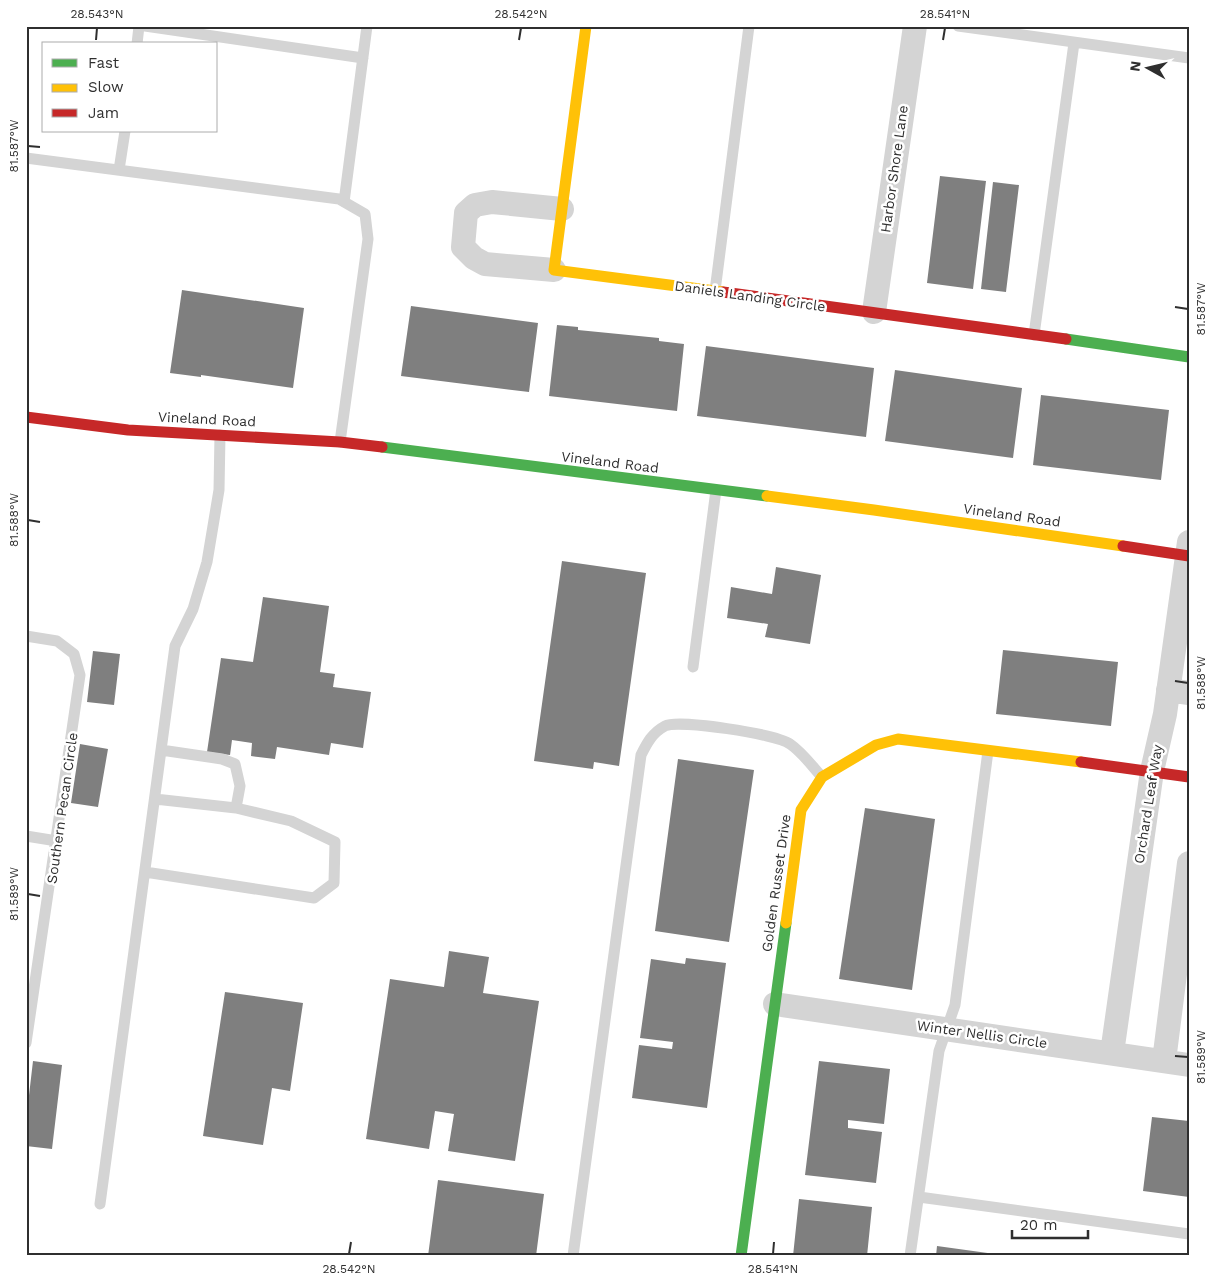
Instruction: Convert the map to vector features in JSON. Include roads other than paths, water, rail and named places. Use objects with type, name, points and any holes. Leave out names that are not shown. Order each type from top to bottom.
[{"type":"street","points":[[562,209],[492,202],[475,205],[466,213],[463,247],[474,258],[486,264],[554,270],[562,209],[586,26]]},
{"type":"street","name":"Harbor Shore Lane","points":[[874,312],[915,26]]},
{"type":"street","name":"Daniels Landing Circle","points":[[554,270],[874,312],[1189,357]]},
{"type":"street","name":"Vineland Road","points":[[26,417],[128,430],[340,442],[1188,551]]},
{"type":"street","name":"Orchard Leaf Way","points":[[1112,1053],[1152,771],[1164,714],[1178,691],[1188,551]]},
{"type":"street","name":"Golden Russet Drive","points":[[741,1256],[801,810],[822,777],[876,745],[898,740],[1189,777]]},
{"type":"street","points":[[1164,1061],[1189,863]]},
{"type":"street","name":"Winter Nellis Circle","points":[[775,1004],[1189,1065]]},
{"type":"lane","points":[[137,42],[139,26]]},
{"type":"lane","points":[[146,26],[363,58]]},
{"type":"lane","points":[[344,202],[367,26]]},
{"type":"lane","points":[[715,291],[749,26]]},
{"type":"lane","points":[[958,26],[1189,58]]},
{"type":"lane","points":[[1034,335],[1074,43]]},
{"type":"lane","points":[[119,170],[125,132]]},
{"type":"lane","points":[[26,158],[339,199],[365,214],[368,239],[340,442]]},
{"type":"lane","points":[[100,1204],[175,646],[193,609],[207,562],[219,490],[220,435]]},
{"type":"lane","points":[[693,667],[716,490]]},
{"type":"lane","name":"Southern Pecan Circle","points":[[26,636],[57,641],[74,654],[80,675],[26,1043]]},
{"type":"lane","points":[[573,1256],[641,756],[650,737],[666,725],[688,724],[766,735],[789,743],[822,777]]},
{"type":"lane","points":[[162,750],[222,759],[235,764],[240,786],[236,808]]},
{"type":"lane","points":[[910,1256],[939,1051],[955,1006],[988,751]]},
{"type":"lane","points":[[145,872],[314,898],[334,883],[336,842],[291,821],[236,808],[155,800]]},
{"type":"lane","points":[[26,836],[57,841]]},
{"type":"lane","points":[[918,1197],[1189,1234]]}]
